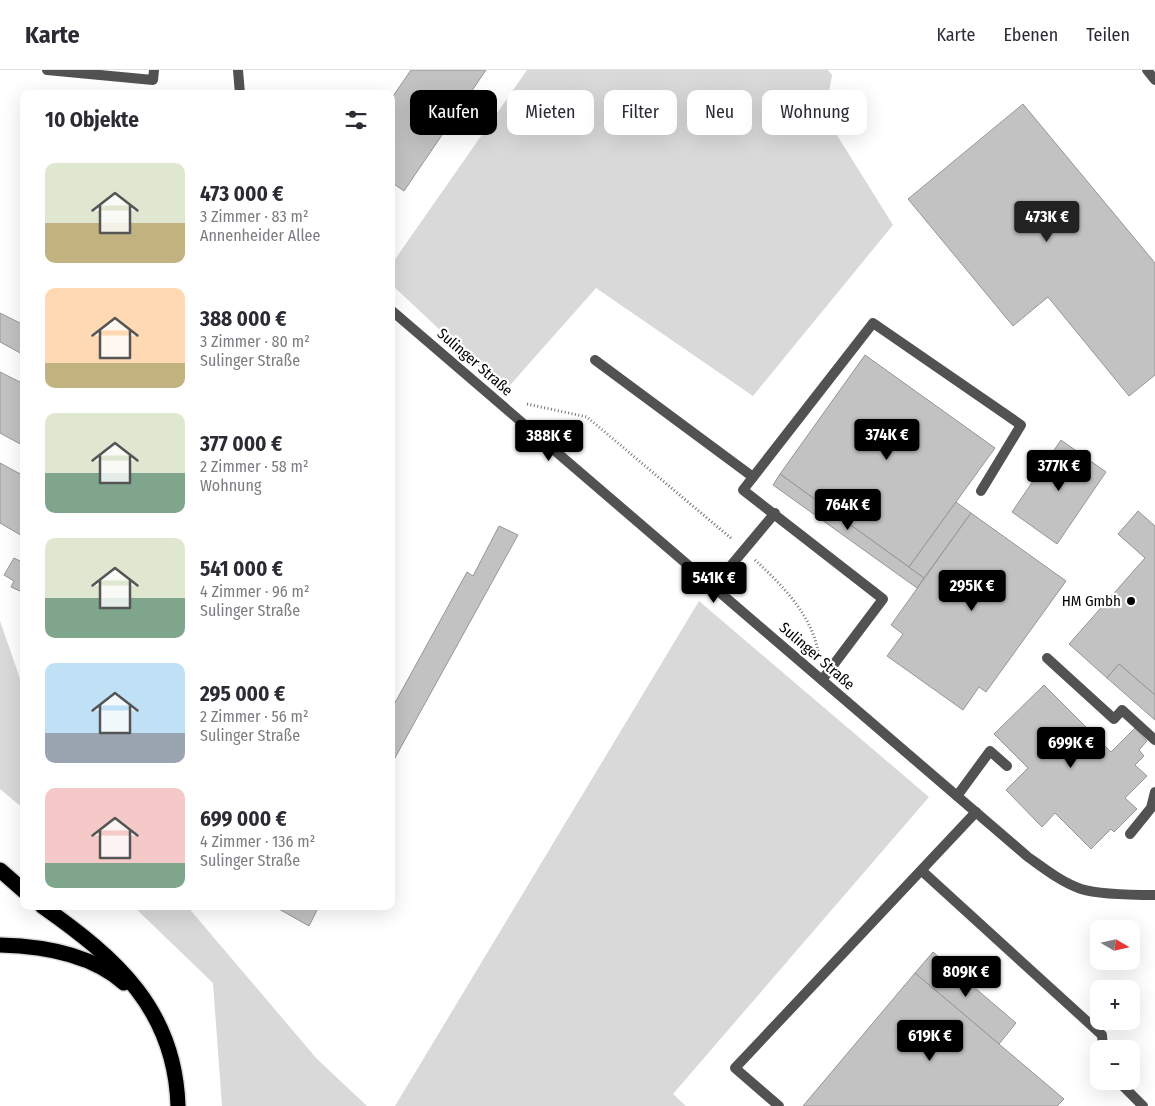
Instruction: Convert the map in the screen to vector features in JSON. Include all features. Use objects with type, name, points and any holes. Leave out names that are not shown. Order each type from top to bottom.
[{"type":"highway","points":[[0,870],[20,888]]},
{"type":"highway","points":[[47,910],[99,948],[124,975],[156,1018],[166,1037],[178,1084],[178,1106]]},
{"type":"highway","points":[[0,945],[25,945],[80,957],[98,965],[120,979],[144,1000]]},
{"type":"street","points":[[47,70],[153,80],[154,70]]},
{"type":"street","points":[[238,70],[240,90]]},
{"type":"street","points":[[1147,70],[1155,80]]},
{"type":"street","name":"Sulinger Straße","points":[[395,313],[1028,857],[1054,876],[1082,889],[1133,896],[1155,895]]},
{"type":"street","points":[[822,680],[883,599],[775,513],[743,490],[873,323],[1021,425],[981,491]]},
{"type":"street","points":[[595,360],[753,477]]},
{"type":"street","points":[[713,587],[775,513]]},
{"type":"street","points":[[1047,658],[1114,719],[1122,710],[1155,740]]},
{"type":"street","points":[[957,796],[990,751],[1007,766]]},
{"type":"street","points":[[1130,834],[1151,808],[1155,792]]},
{"type":"street","points":[[779,1106],[735,1068],[976,812]]},
{"type":"street","points":[[922,871],[1102,1035],[1102,1040]]},
{"type":"street","points":[[1127,1090],[1143,1106]]},
{"type":"path","points":[[492,396],[587,417],[744,550],[788,591],[817,640],[822,680]]},
{"type":"shaded area","points":[[527,70],[828,70],[832,75],[829,90],[762,90],[762,135],[837,135],[893,225],[753,396],[596,288],[505,391],[395,288],[395,259],[482,135],[497,135],[497,113],[507,99],[507,135],[594,135],[594,90],[513,90]]},
{"type":"shaded area","points":[[699,601],[929,797],[673,1094],[686,1106],[395,1106]]},
{"type":"shaded area","points":[[0,621],[20,678],[20,806],[0,789]]},
{"type":"shaded area","points":[[137,910],[190,910],[317,1059],[367,1106],[222,1106],[213,983]]},
{"type":"building","points":[[411,70],[486,70],[472,90],[410,90],[410,135],[442,135],[404,191],[395,185],[395,93]]},
{"type":"building","points":[[1023,104],[1155,263],[1155,375],[1129,396],[1048,297],[1013,326],[908,199]]},
{"type":"building","points":[[0,313],[20,323],[20,353],[0,342]]},
{"type":"building","points":[[865,355],[995,448],[909,567],[780,474]]},
{"type":"building","points":[[0,372],[20,382],[20,444],[0,433]]},
{"type":"building","points":[[1061,440],[1106,472],[1057,544],[1012,512]]},
{"type":"building","points":[[0,463],[20,474],[20,535],[0,523]]},
{"type":"building","points":[[780,474],[924,578],[917,588],[773,485]]},
{"type":"building","points":[[956,502],[971,513],[924,578],[909,567]]},
{"type":"building","name":"HM Gmbh","points":[[1138,511],[1155,526],[1155,695],[1119,664],[1107,678],[1069,644],[1145,558],[1118,534]]},
{"type":"building","points":[[971,513],[1066,581],[986,692],[979,687],[963,710],[887,656],[903,634],[891,625]]},
{"type":"building","points":[[499,526],[518,535],[395,758],[395,703],[467,572],[473,576]]},
{"type":"building","points":[[14,558],[20,561],[20,591],[11,587],[14,581],[4,575]]},
{"type":"building","points":[[1119,664],[1155,695],[1155,720],[1107,678]]},
{"type":"building","points":[[1044,685],[1111,752],[1135,728],[1147,741],[1139,750],[1144,756],[1135,765],[1147,776],[1125,798],[1137,809],[1114,832],[1111,829],[1091,849],[1055,813],[1042,827],[1006,790],[1028,768],[994,734]]},
{"type":"building","points":[[281,910],[317,910],[309,926]]},
{"type":"building","points":[[933,952],[1016,1023],[999,1044],[915,973]]},
{"type":"building","points":[[915,973],[1064,1099],[1057,1106],[803,1106]]},
{"type":"place","name":"HM Gmbh","points":[[1131,601]]}]
